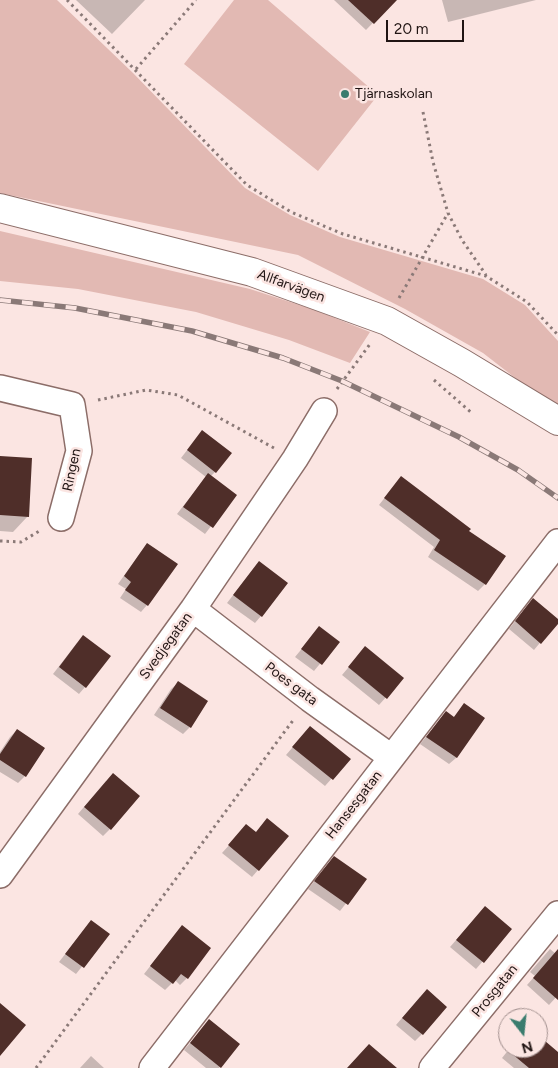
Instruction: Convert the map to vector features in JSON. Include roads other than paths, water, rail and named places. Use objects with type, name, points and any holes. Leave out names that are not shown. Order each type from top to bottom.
[{"type":"street","name":"Allfarvägen","points":[[0,208],[252,272],[387,321],[462,363],[558,421]]},
{"type":"street","name":"Ringen","points":[[0,388],[72,405],[79,451],[61,518]]},
{"type":"street","name":"Svedjegatan","points":[[0,875],[193,609],[295,459],[324,411]]},
{"type":"street","name":"Hansesgatan","points":[[152,1068],[558,542]]},
{"type":"street","name":"Poes gata","points":[[193,609],[310,699],[391,757]]},
{"type":"street","name":"Prosgatan","points":[[432,1068],[558,914]]},
{"type":"railway","points":[[0,300],[75,308],[192,331],[283,358],[342,381],[459,437],[518,470],[558,498]]},
{"type":"place","name":"Tjärnaskolan","points":[[345,94]]}]
